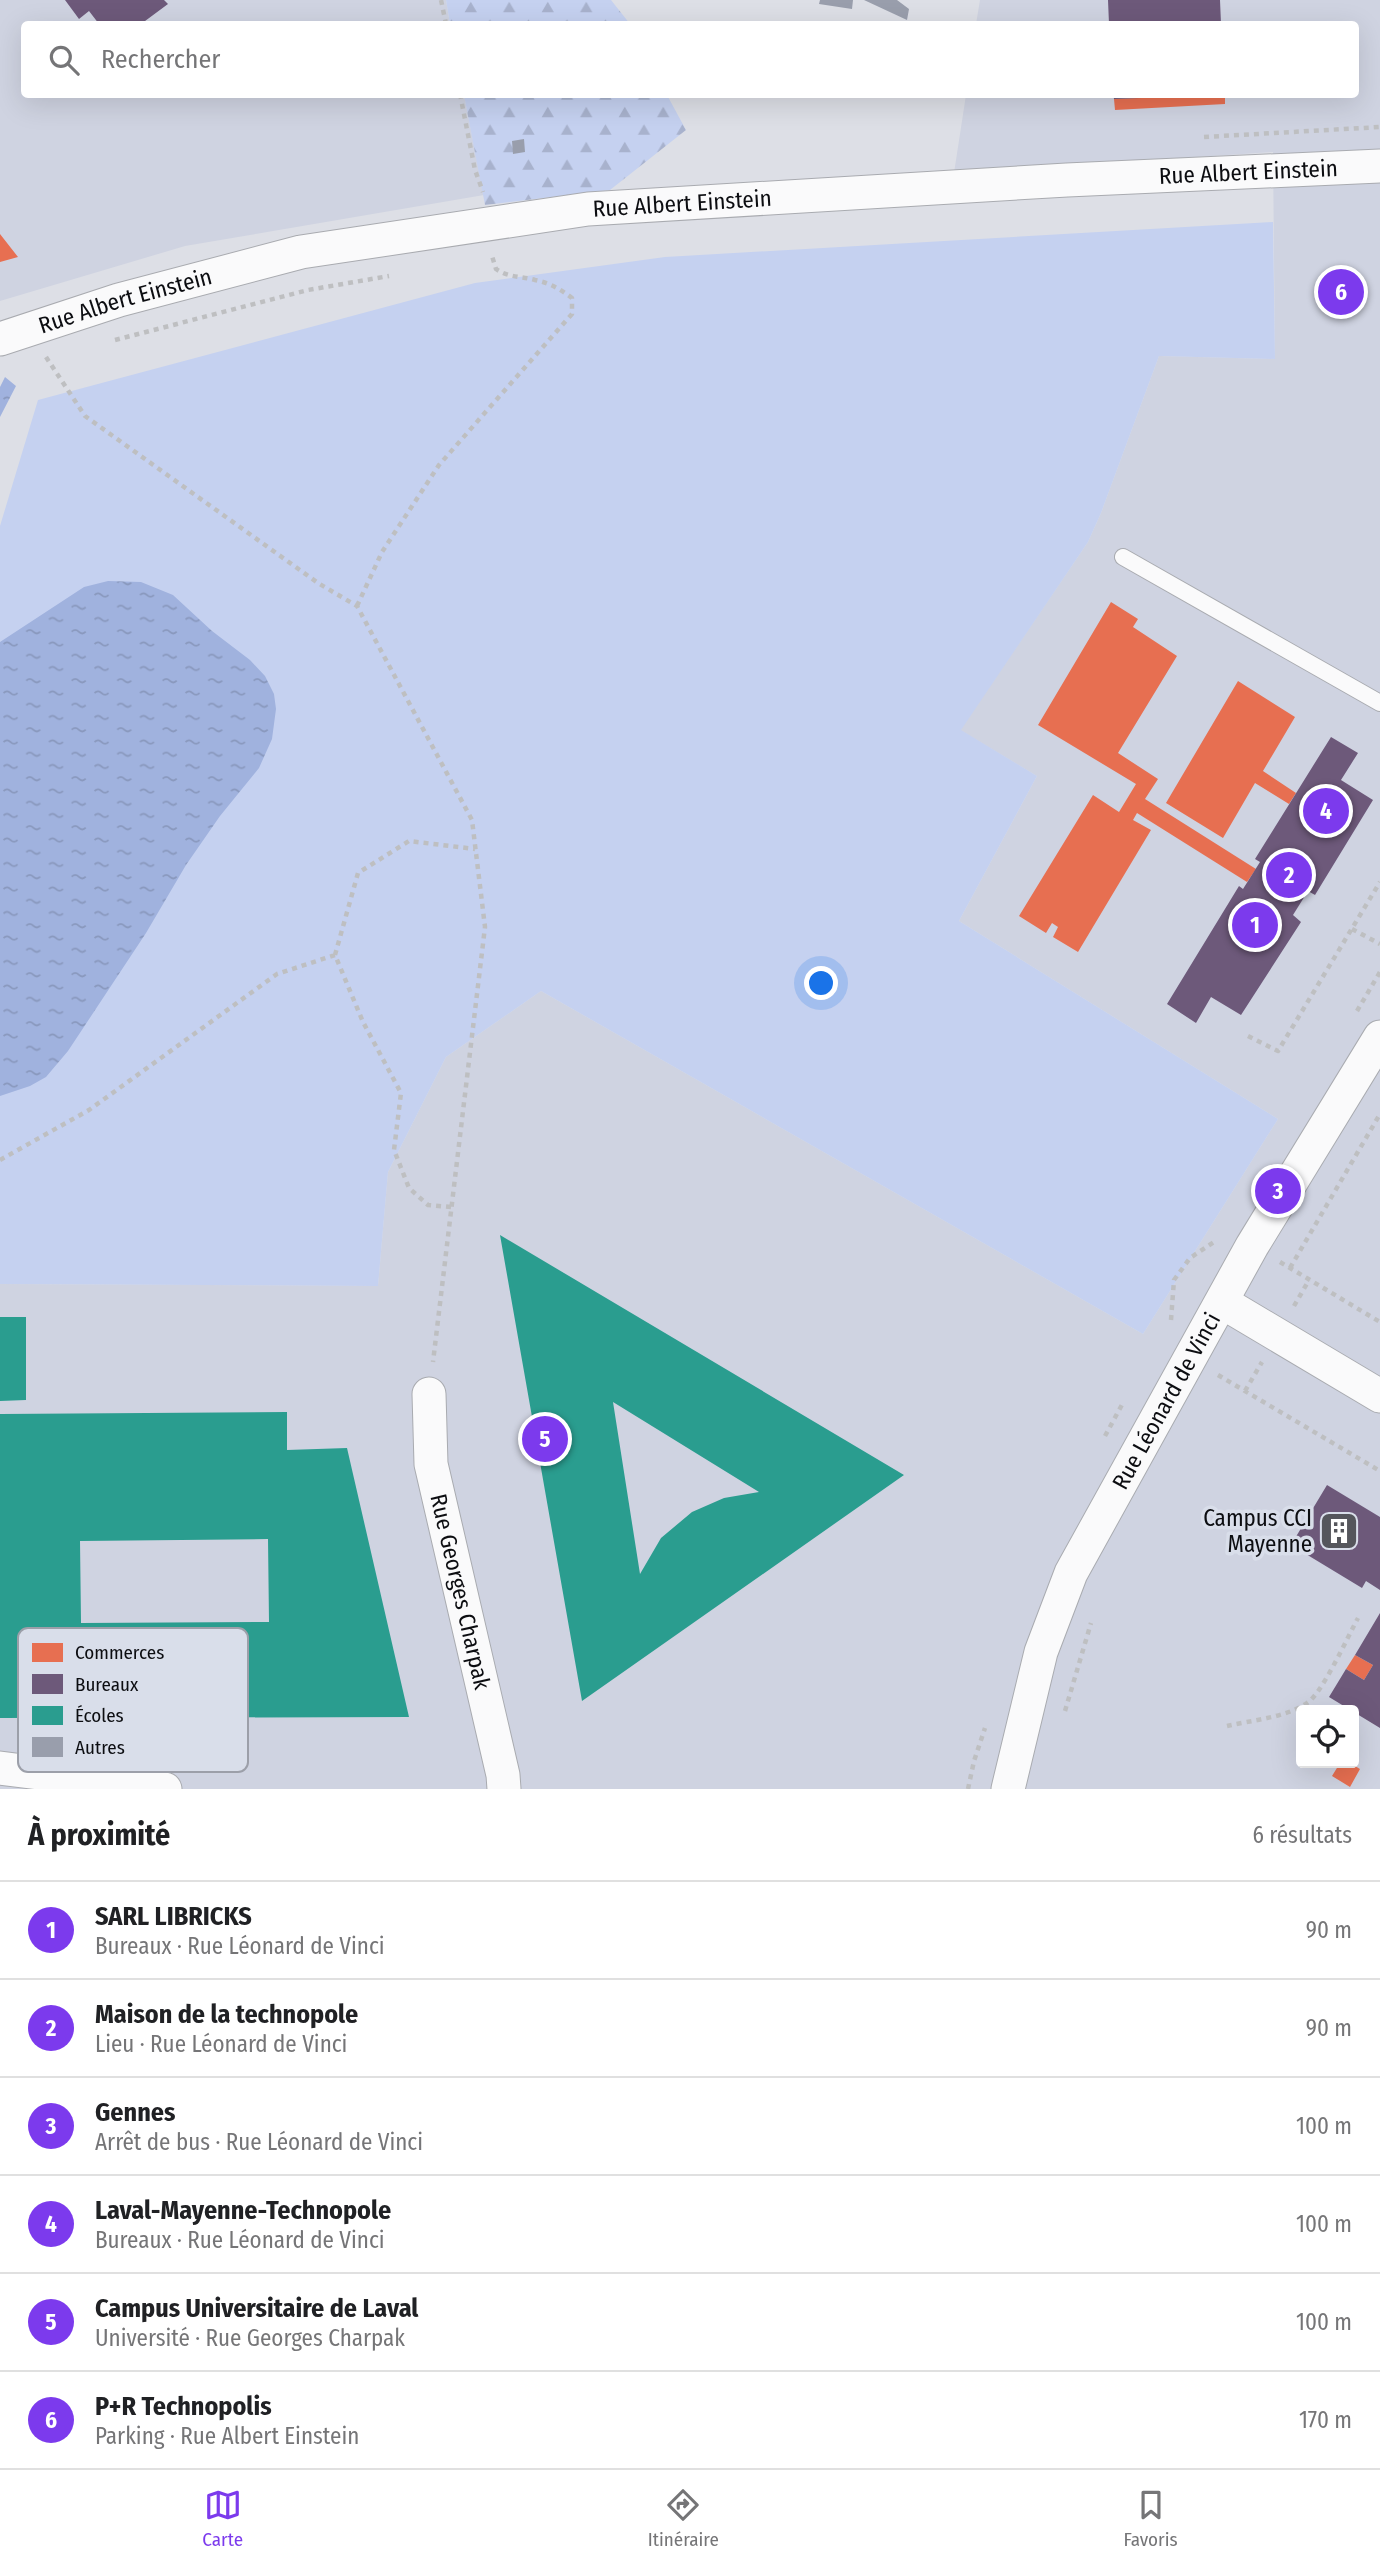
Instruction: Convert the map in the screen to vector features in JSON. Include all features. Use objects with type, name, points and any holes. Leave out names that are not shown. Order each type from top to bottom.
[{"type":"street","name":"Rue Albert Einstein","points":[[0,339],[119,300],[301,252],[588,209],[1066,180],[1380,166]]},
{"type":"street","name":"Rue Léonard de Vinci","points":[[1008,1789],[1041,1652],[1071,1573],[1252,1246],[1380,1037]]},
{"type":"street","points":[[1222,1302],[1380,1396]]},
{"type":"street","name":"Rue Georges Charpak","points":[[429,1394],[430,1464],[503,1775],[504,1789]]},
{"type":"street","points":[[0,1768],[18,1770]]},
{"type":"street","points":[[31,1772],[165,1789]]},
{"type":"lane","points":[[1123,556],[1380,703]]},
{"type":"path","points":[[441,0],[445,21]]},
{"type":"path","points":[[357,606],[382,552],[439,465],[572,314],[572,298],[556,286],[533,279],[507,276],[496,270],[484,195],[475,170],[461,98]]},
{"type":"path","points":[[492,258],[504,256]]},
{"type":"path","points":[[111,341],[308,290],[400,274]]},
{"type":"path","points":[[33,328],[46,358],[85,416],[318,583],[357,606],[472,821],[485,927],[429,1394]]},
{"type":"path","points":[[34,362],[59,355]]},
{"type":"path","points":[[451,1207],[428,1205],[409,1188],[394,1150],[401,1093],[363,1022],[335,955],[358,873],[409,841],[475,849]]},
{"type":"path","points":[[1248,1036],[1278,1051],[1380,882]]},
{"type":"path","points":[[1352,929],[1380,944]]},
{"type":"path","points":[[0,1160],[89,1110],[277,974],[335,955]]},
{"type":"path","points":[[1290,1268],[1380,1114]]},
{"type":"path","points":[[1214,1383],[1218,1375],[1380,1471]]},
{"type":"path","points":[[1227,1726],[1284,1713],[1309,1703],[1358,1618]]},
{"type":"path","points":[[1064,1713],[1092,1622]]},
{"type":"shaded area","points":[[0,0],[446,0],[450,21],[21,21],[21,98],[465,98],[484,195],[185,246],[0,301]]},
{"type":"shaded area","points":[[980,0],[1380,0],[1380,1789],[0,1789],[0,1284],[378,1286],[388,1172],[446,1057],[541,991],[1143,1334],[1278,1119],[959,921],[1037,776],[960,730],[1088,542],[1159,356],[1275,359],[1273,152],[954,173],[966,98],[1359,98],[1359,21],[976,21]]},
{"type":"green space","points":[[446,0],[611,0],[628,21],[450,21]]},
{"type":"green space","points":[[465,98],[669,98],[686,130],[610,190],[485,205]]},
{"type":"green space","points":[[1273,222],[1275,359],[1159,356],[1088,542],[961,730],[1037,776],[959,921],[1278,1119],[1143,1334],[541,991],[446,1057],[388,1172],[378,1286],[0,1284],[0,526],[38,400],[475,283],[665,257]]},
{"type":"water","points":[[5,377],[16,386],[0,417],[0,387]]},
{"type":"water","points":[[108,581],[141,582],[173,595],[212,631],[250,660],[265,676],[274,694],[276,709],[272,739],[259,768],[220,816],[186,865],[146,933],[68,1051],[46,1077],[30,1086],[0,1096],[0,642],[84,587]]},
{"type":"building: Commerces","points":[[1225,98],[1225,104],[1115,110],[1114,99]]},
{"type":"building: Commerces","points":[[0,234],[18,257],[0,262]]},
{"type":"building: Commerces","points":[[1111,602],[1138,619],[1133,627],[1177,656],[1118,753],[1158,779],[1145,799],[1256,869],[1247,882],[1137,813],[1133,820],[1151,830],[1078,952],[1053,937],[1058,927],[1052,923],[1046,933],[1019,916],[1093,795],[1119,812],[1136,784],[1038,725]]},
{"type":"building: Commerces","points":[[1238,681],[1295,717],[1263,771],[1296,793],[1289,804],[1255,783],[1223,838],[1166,803]]},
{"type":"building: Commerces","points":[[1355,1655],[1373,1665],[1364,1680],[1346,1669]]},
{"type":"building: Commerces","points":[[1337,1768],[1360,1769],[1350,1787],[1332,1776]]},
{"type":"building: Bureaux","points":[[65,0],[164,0],[168,4],[145,21],[97,21],[89,11],[79,19]]},
{"type":"building: Bureaux","points":[[1108,0],[1220,0],[1221,21],[1109,21]]},
{"type":"building: Bureaux","points":[[1331,737],[1358,753],[1341,780],[1373,800],[1315,895],[1308,891],[1293,915],[1301,922],[1241,1015],[1211,997],[1196,1023],[1167,1004],[1239,886],[1243,889],[1260,862],[1255,859]]},
{"type":"building: Bureaux","name":"Campus CCI Mayenne","points":[[1327,1485],[1380,1517],[1380,1590],[1366,1581],[1362,1588],[1291,1545]]},
{"type":"building: Bureaux","points":[[1380,1613],[1380,1728],[1359,1715],[1359,1705],[1342,1705],[1329,1697],[1346,1669],[1364,1680],[1373,1665],[1355,1655]]},
{"type":"building: Écoles","points":[[500,1235],[904,1475],[582,1701]],"holes":[[[613,1402],[759,1492],[724,1498],[692,1512],[661,1538],[640,1574]]]},
{"type":"building: Écoles","points":[[0,1317],[26,1317],[26,1400],[0,1401]]},
{"type":"building: Écoles","points":[[287,1412],[287,1450],[347,1448],[409,1717],[248,1717],[248,1628],[18,1628],[18,1718],[0,1718],[0,1414]],"holes":[[[268,1539],[269,1622],[81,1623],[80,1541]]]},
{"type":"building: Autres","points":[[820,0],[853,0],[852,9],[819,4]]},
{"type":"building: Autres","points":[[864,0],[897,0],[909,9],[907,20]]},
{"type":"building: Autres","points":[[524,139],[525,152],[513,154],[512,141]]},
{"type":"place","name":"P+R Technopolis","points":[[1341,292]]},
{"type":"place","name":"Laval-Mayenne-Technopole","points":[[1326,811]]},
{"type":"place","name":"Maison de la technopole","points":[[1289,875]]},
{"type":"place","name":"SARL LIBRICKS","points":[[1255,925]]},
{"type":"place","name":"Gennes","points":[[1278,1191]]},
{"type":"place","name":"Campus Universitaire de Laval","points":[[545,1439]]},
{"type":"place","name":"Campus CCI Mayenne","points":[[1339,1531]]}]
